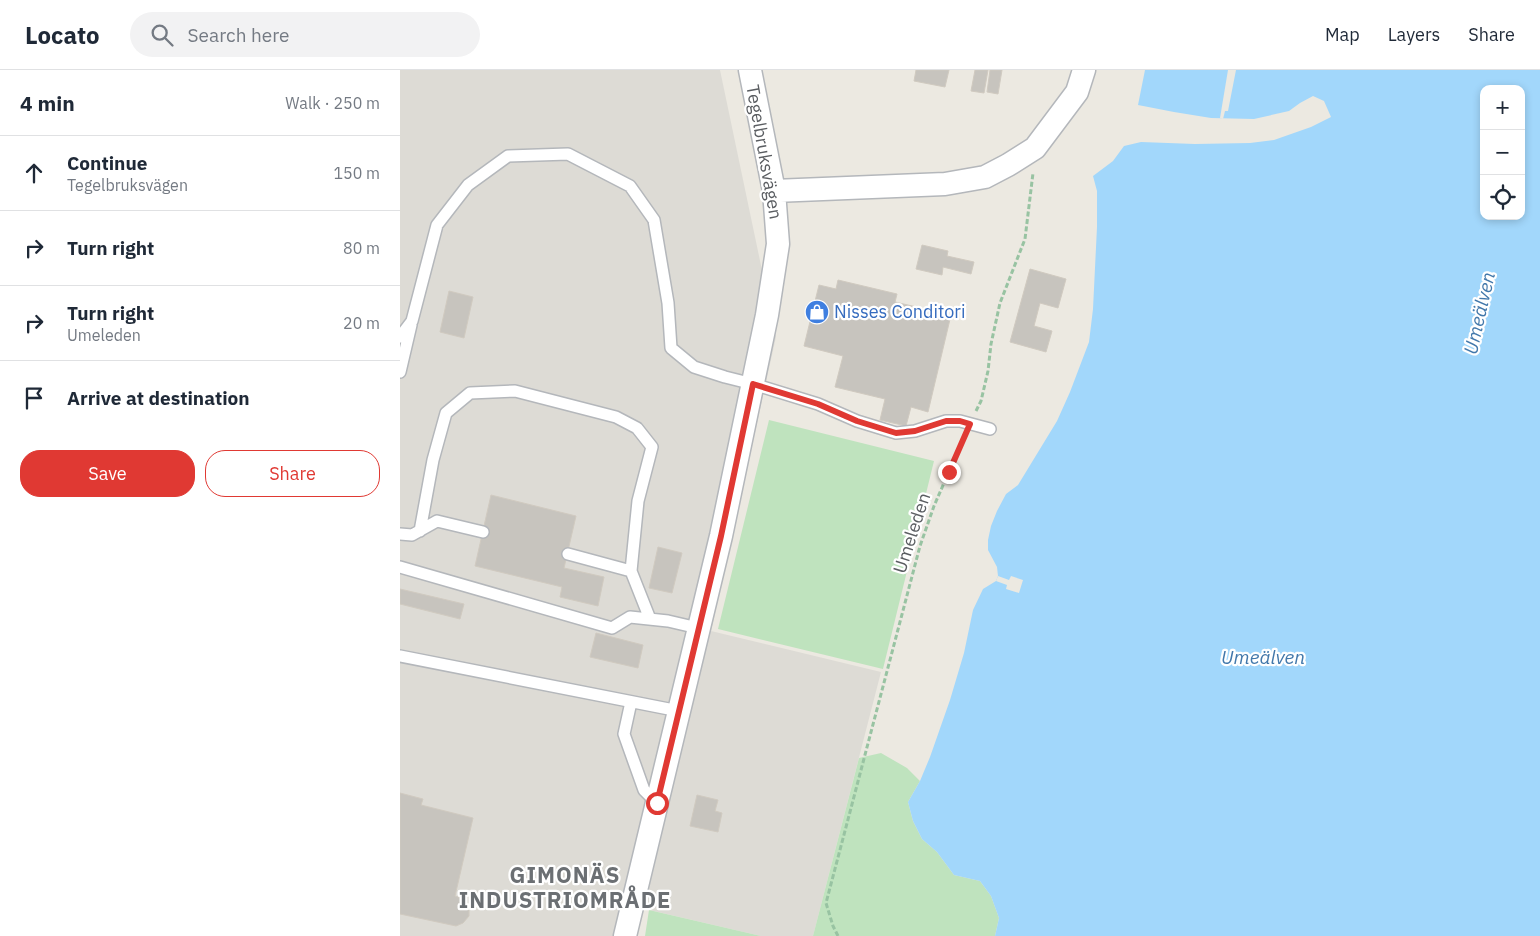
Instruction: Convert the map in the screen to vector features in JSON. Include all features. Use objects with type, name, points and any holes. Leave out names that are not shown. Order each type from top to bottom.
[{"type":"street","name":"Tegelbruksvägen","points":[[625,936],[721,536],[767,315],[778,244],[774,191],[750,70]]},
{"type":"street","points":[[774,191],[945,184],[985,177],[1035,148],[1077,92],[1084,70]]},
{"type":"lane","points":[[400,372],[438,226],[468,185],[508,156],[568,154],[630,186],[654,220],[668,303],[671,348],[694,367],[818,404],[857,421],[896,433],[915,431],[946,421],[960,421],[990,430]]},
{"type":"lane","points":[[400,337],[412,321]]},
{"type":"lane","points":[[420,531],[433,460],[446,412],[470,394],[516,391],[616,417],[637,428],[652,447],[638,501],[631,571],[650,619]]},
{"type":"lane","points":[[400,534],[412,535],[437,521],[483,532]]},
{"type":"lane","points":[[568,554],[631,571]]},
{"type":"lane","points":[[400,567],[612,628],[630,617],[668,621],[698,628]]},
{"type":"lane","points":[[400,656],[679,712]]},
{"type":"lane","points":[[631,702],[624,734],[644,790],[657,803]]},
{"type":"path","name":"Umeleden","points":[[838,936],[826,903],[920,546],[934,506],[981,401],[1000,302],[1025,239],[1035,148]]},
{"type":"shaded area","points":[[400,70],[720,70],[776,337],[711,631],[881,672],[813,936],[761,936],[628,905],[621,936],[400,936]]},
{"type":"green space","points":[[769,420],[934,461],[883,669],[718,629]]},
{"type":"green space","points":[[881,753],[907,768],[920,781],[908,802],[913,821],[922,839],[937,852],[954,875],[980,881],[991,896],[999,918],[995,936],[813,936],[859,758]]},
{"type":"green space","points":[[649,910],[761,936],[645,936]]},
{"type":"water","name":"Umeälven","points":[[1145,70],[1540,70],[1540,936],[995,936],[999,918],[991,896],[980,881],[954,875],[937,852],[922,839],[913,821],[908,802],[920,781],[930,757],[950,700],[964,653],[973,610],[983,589],[996,581],[998,576],[997,567],[988,550],[991,526],[1006,494],[1018,485],[1057,421],[1089,342],[1093,309],[1097,227],[1097,191],[1093,176],[1113,161],[1124,146],[1141,142],[1195,144],[1250,143],[1274,140],[1311,127],[1331,117],[1324,101],[1313,96],[1289,111],[1254,119],[1211,118],[1138,105]]},
{"type":"pier","points":[[1228,70],[1236,70],[1228,111],[1225,111],[1223,119],[1220,118]]},
{"type":"pier","points":[[998,576],[1009,580],[1011,576],[1023,580],[1019,593],[1006,589],[1007,585],[996,581]]},
{"type":"building","points":[[916,70],[949,70],[945,87],[914,81]]},
{"type":"building","points":[[975,70],[988,70],[984,93],[971,91]]},
{"type":"building","points":[[990,70],[1002,70],[998,94],[987,92]]},
{"type":"building","points":[[922,245],[948,251],[947,256],[974,262],[971,274],[943,267],[942,275],[916,269]]},
{"type":"building","points":[[1030,269],[1066,279],[1058,308],[1040,303],[1034,326],[1052,331],[1046,352],[1010,342]]},
{"type":"building","points":[[838,280],[897,294],[895,302],[951,315],[928,412],[911,407],[906,426],[880,420],[885,399],[835,387],[843,356],[804,346],[819,285],[836,289]]},
{"type":"building","points":[[449,291],[473,297],[464,338],[440,332]]},
{"type":"building","points":[[491,495],[576,516],[564,568],[604,577],[598,606],[560,597],[562,587],[475,566]]},
{"type":"building","points":[[658,547],[682,553],[672,593],[649,588]]},
{"type":"building","points":[[400,589],[464,604],[460,619],[400,604]]},
{"type":"building","points":[[596,633],[643,645],[638,668],[590,657]]},
{"type":"building","points":[[400,793],[423,799],[421,805],[473,818],[455,896],[461,898],[466,903],[469,911],[469,916],[463,923],[456,926],[400,914]]},
{"type":"building","points":[[697,795],[718,800],[715,811],[722,813],[718,832],[690,826]]},
{"type":"place","name":"Nisses Conditori","points":[[817,312]]},
{"type":"district","name":"GIMONÄS INDUSTRIOMRÅDE","points":[[565,888]]},
{"type":"route","points":[[657,803],[721,536],[753,384],[818,404],[857,421],[896,433],[915,431],[946,421],[960,421],[970,424],[949,472]]}]
